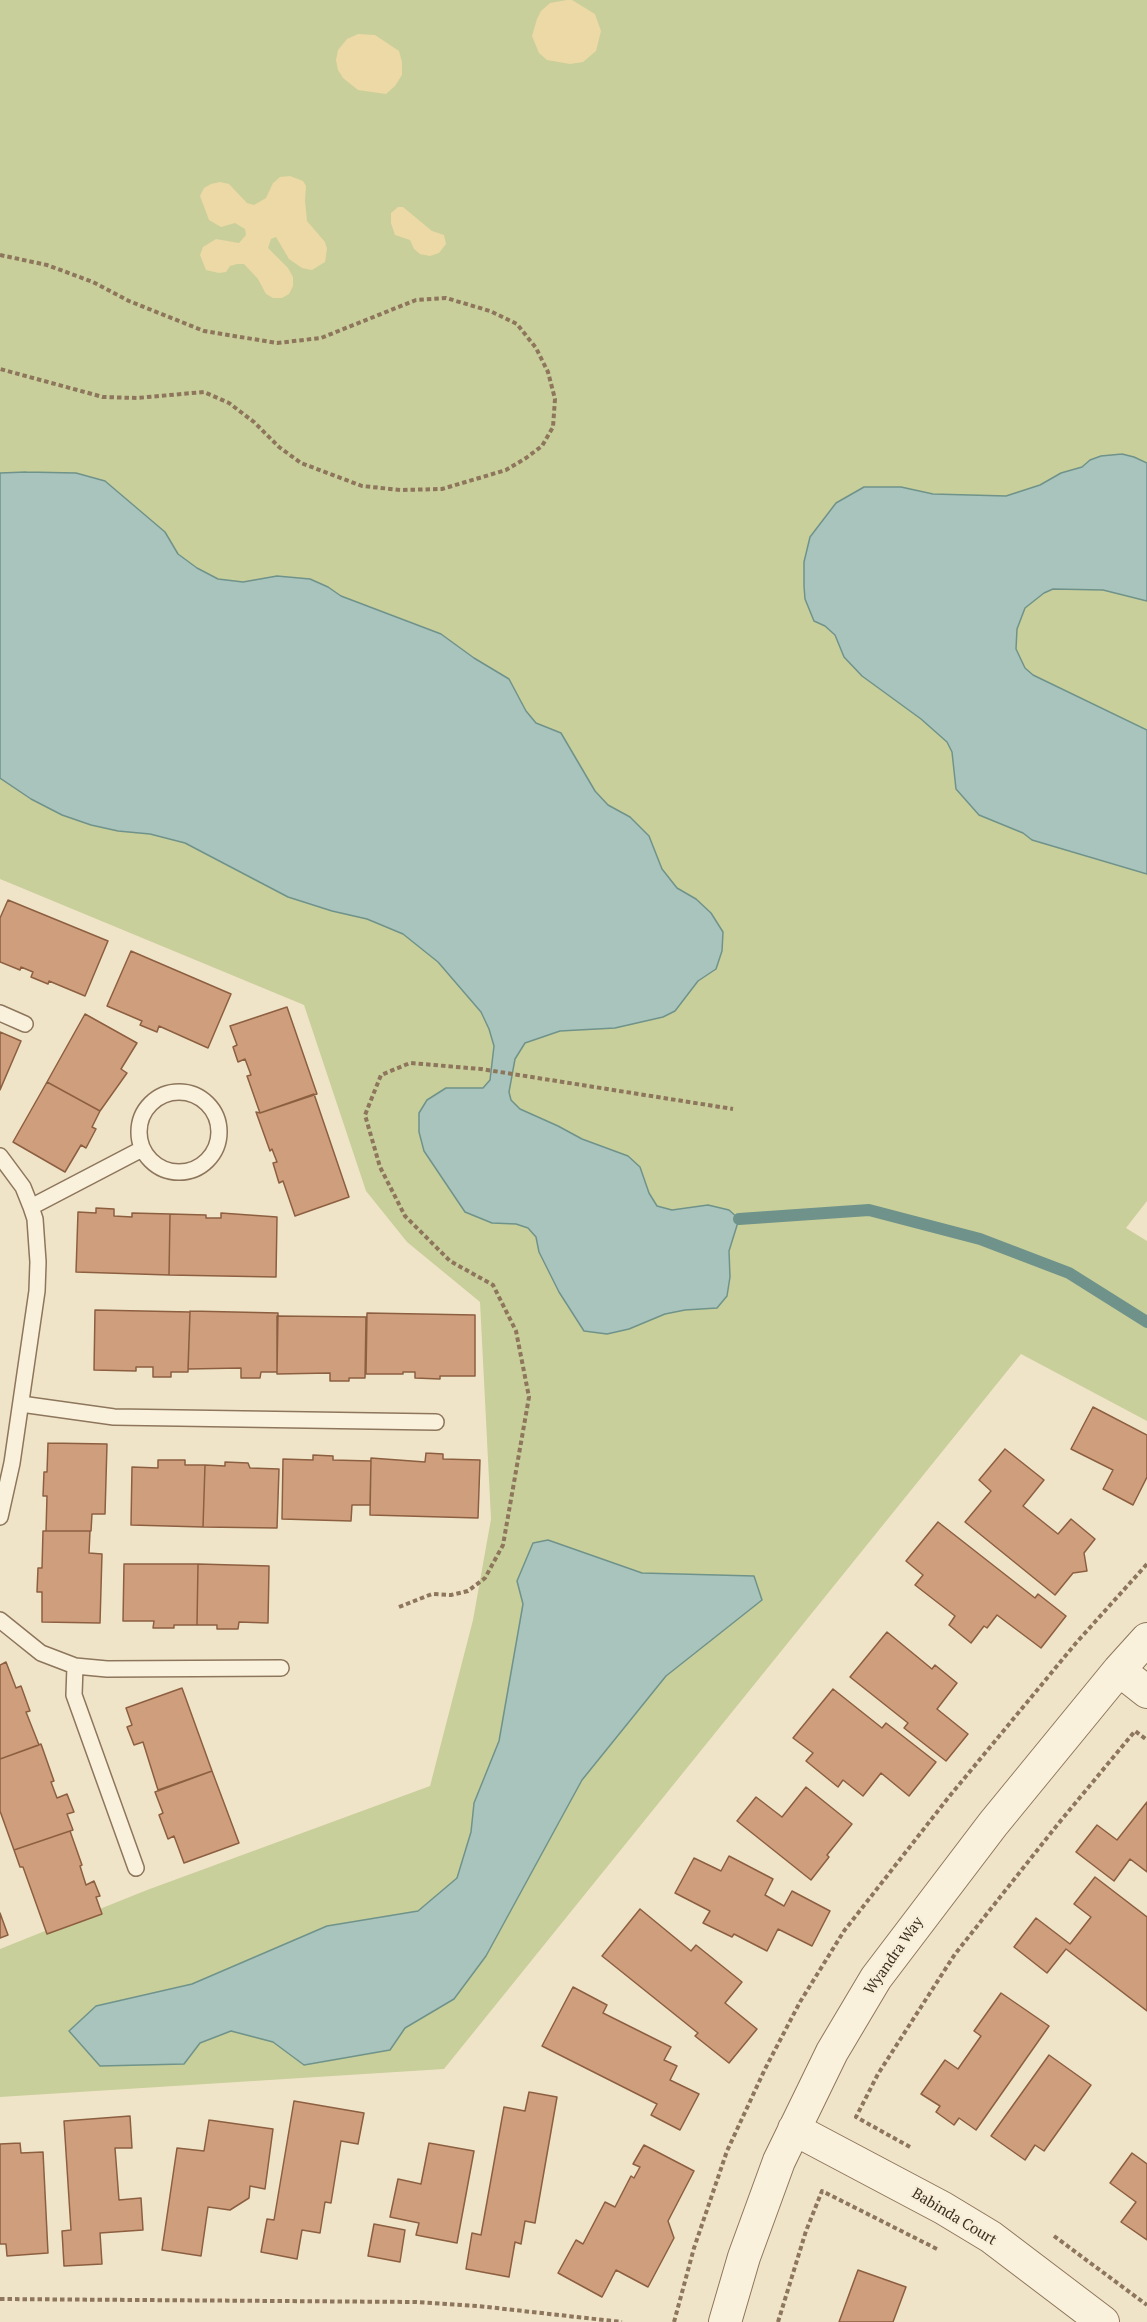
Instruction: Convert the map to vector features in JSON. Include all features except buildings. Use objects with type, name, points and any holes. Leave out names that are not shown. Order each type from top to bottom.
[{"type":"street","name":"Wyandra Way","points":[[725,2322],[755,2224],[794,2129],[832,2052],[876,1978],[936,1896],[1119,1670],[1147,1639]]},
{"type":"street","points":[[1119,1670],[1147,1692]]},
{"type":"street","name":"Babinda Court","points":[[794,2129],[943,2208],[991,2237],[1103,2322]]},
{"type":"lane","points":[[0,1012],[26,1024]]},
{"type":"lane","points":[[186,1093],[205,1101],[214,1111],[219,1124],[216,1150],[208,1161],[198,1168],[185,1172],[172,1172],[160,1168],[149,1160],[142,1149],[138,1136],[139,1123],[145,1110],[154,1100],[166,1094],[186,1093]]},
{"type":"lane","points":[[32,1207],[142,1149]]},
{"type":"lane","points":[[0,1156],[23,1187],[32,1207],[36,1233],[36,1291],[8,1488],[0,1517]]},
{"type":"lane","points":[[21,1404],[114,1417],[436,1422]]},
{"type":"lane","points":[[0,1620],[40,1653],[75,1666],[107,1669],[281,1668]]},
{"type":"lane","points":[[75,1666],[74,1695],[136,1868]]},
{"type":"path","points":[[0,255],[47,265],[93,282],[129,301],[204,331],[277,343],[321,338],[416,300],[446,298],[490,311],[517,324],[536,348],[548,372],[555,399],[553,427],[542,446],[506,470],[442,489],[401,490],[362,486],[301,463],[229,403],[204,392],[137,398],[104,397],[0,369]]},
{"type":"path","points":[[399,1607],[432,1594],[451,1595],[468,1591],[485,1578],[503,1545],[529,1397],[516,1331],[493,1286],[450,1261],[405,1216],[380,1167],[365,1114],[381,1075],[410,1063],[481,1069],[733,1109]]},
{"type":"path","points":[[856,2117],[878,2074],[955,1954],[1135,1731],[1147,1740]]},
{"type":"path","points":[[778,2322],[806,2231],[822,2191],[947,2255]]},
{"type":"path","points":[[0,2299],[416,2302],[478,2306],[622,2322]]},
{"type":"green space","points":[[0,0],[1147,0],[1147,1201],[1126,1228],[1147,1241],[1147,1421],[1021,1354],[444,2069],[0,2097],[0,1949],[147,1890],[430,1786],[473,1620],[491,1519],[480,1302],[407,1242],[366,1191],[304,1005],[0,879]]},
{"type":"sand","points":[[572,0],[595,14],[601,31],[596,51],[583,62],[570,64],[547,60],[539,53],[532,36],[541,11],[550,3]]},
{"type":"sand","points":[[358,34],[375,35],[399,51],[402,75],[386,94],[358,90],[343,78],[338,70],[336,60],[338,50],[347,39]]},
{"type":"sand","points":[[290,176],[303,181],[306,186],[307,221],[325,242],[327,249],[325,262],[312,270],[302,268],[289,259],[276,237],[271,239],[268,248],[288,268],[293,277],[293,286],[289,294],[282,298],[273,298],[266,294],[258,279],[244,264],[230,266],[226,272],[206,270],[200,255],[203,247],[216,239],[239,243],[246,235],[245,229],[235,223],[221,227],[209,220],[200,196],[204,188],[220,182],[229,184],[247,203],[254,205],[266,198],[273,183],[280,177]]},
{"type":"sand","points":[[398,207],[403,207],[432,231],[444,235],[446,244],[439,253],[430,256],[420,254],[414,249],[410,240],[395,235],[391,213]]},
{"type":"water","points":[[1122,454],[1147,463],[1147,601],[1103,590],[1053,589],[1025,608],[1017,629],[1016,649],[1025,668],[1033,675],[1147,730],[1147,874],[1032,840],[1023,833],[979,815],[956,789],[952,752],[947,742],[921,719],[862,676],[844,657],[835,635],[825,626],[814,621],[805,599],[804,586],[804,562],[810,537],[836,503],[864,487],[901,487],[933,494],[1006,496],[1040,485],[1061,473],[1082,467],[1090,460],[1101,456]]},
{"type":"water","points":[[0,473],[76,473],[105,481],[165,532],[178,554],[197,568],[218,579],[243,582],[277,576],[310,579],[341,596],[441,634],[474,658],[509,679],[526,711],[536,723],[561,733],[595,791],[608,805],[630,817],[649,836],[662,869],[677,888],[696,899],[711,913],[723,932],[722,951],[716,969],[698,981],[675,1011],[663,1017],[615,1028],[560,1031],[525,1043],[515,1059],[509,1092],[511,1100],[520,1109],[582,1139],[628,1156],[640,1167],[649,1193],[657,1206],[672,1210],[708,1205],[729,1210],[739,1219],[729,1251],[730,1277],[727,1296],[717,1308],[665,1314],[629,1329],[607,1334],[584,1331],[559,1292],[539,1252],[536,1237],[528,1228],[516,1224],[492,1223],[465,1212],[424,1151],[419,1132],[419,1113],[427,1100],[446,1088],[483,1088],[490,1080],[494,1046],[481,1012],[438,962],[403,934],[367,919],[288,897],[185,843],[150,834],[118,831],[91,825],[62,815],[31,799],[0,778]]},
{"type":"water","points":[[548,1540],[642,1573],[754,1576],[762,1600],[666,1676],[582,1780],[486,1956],[454,1999],[405,2028],[390,2050],[304,2065],[273,2042],[231,2031],[200,2043],[184,2064],[100,2066],[69,2031],[96,2006],[192,1984],[327,1926],[418,1911],[457,1878],[471,1832],[474,1803],[499,1741],[523,1604],[517,1581],[533,1543]]},
{"type":"waterway","points":[[739,1219],[869,1210],[980,1239],[1069,1273],[1147,1322]]}]
